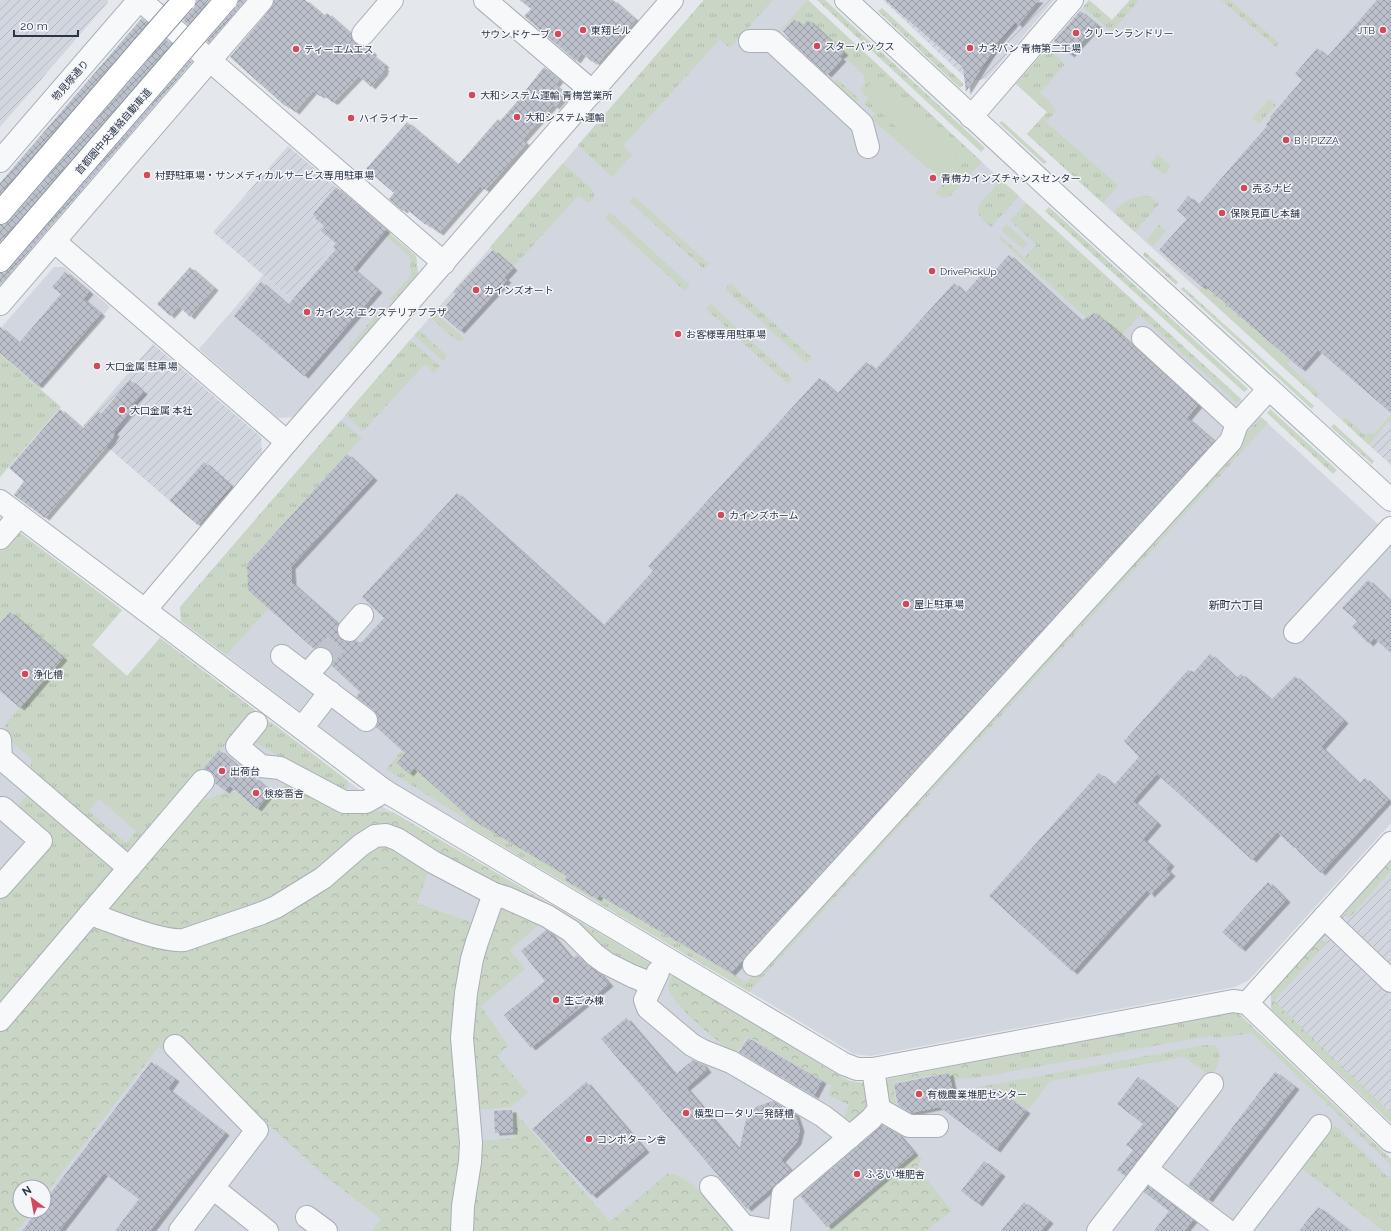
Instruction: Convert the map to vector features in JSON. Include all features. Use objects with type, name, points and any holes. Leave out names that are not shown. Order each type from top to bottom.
[{"type":"highway","points":[[0,213],[184,0]]},
{"type":"highway","name":"首都圏中央連絡自動車道","points":[[0,261],[226,0]]},
{"type":"street","points":[[139,0],[444,263]]},
{"type":"street","name":"物見塚通り","points":[[0,161],[139,0]]},
{"type":"street","points":[[0,304],[262,0]]},
{"type":"street","points":[[363,34],[392,0]]},
{"type":"street","points":[[485,0],[593,92]]},
{"type":"street","points":[[145,610],[287,442],[672,0]]},
{"type":"street","points":[[846,0],[1391,500]]},
{"type":"street","points":[[971,116],[1072,0]]},
{"type":"street","points":[[750,42],[772,41],[862,124],[868,147]]},
{"type":"street","points":[[54,241],[287,442]]},
{"type":"street","points":[[1143,338],[1237,424]]},
{"type":"street","points":[[754,965],[1231,441],[1237,424],[1269,389]]},
{"type":"street","points":[[0,501],[385,791],[844,1064],[857,1069],[873,1069],[1233,1001],[1247,1003],[1391,1141]]},
{"type":"street","points":[[0,538],[19,516]]},
{"type":"street","points":[[1295,632],[1391,528]]},
{"type":"street","points":[[282,656],[366,720]]},
{"type":"street","points":[[307,675],[321,659]]},
{"type":"street","points":[[302,728],[330,692]]},
{"type":"street","points":[[256,723],[237,746],[260,766],[280,768],[344,802],[366,802],[385,791]]},
{"type":"street","points":[[0,740],[1,758],[129,868]]},
{"type":"street","points":[[0,1020],[203,781]]},
{"type":"street","points":[[0,887],[41,841],[3,808]]},
{"type":"street","points":[[90,914],[161,938],[175,941],[184,940],[276,907],[322,878],[361,845],[375,836],[386,835],[494,894],[507,898],[547,916],[571,931],[595,955],[606,963],[652,984]]},
{"type":"street","points":[[1247,1003],[1391,843]]},
{"type":"street","points":[[462,1231],[463,1206],[470,1162],[471,1143],[462,1038],[466,993],[472,959],[494,894]]},
{"type":"street","points":[[1324,917],[1391,981]]},
{"type":"street","points":[[665,957],[645,1000],[648,1008],[692,1045],[703,1052],[731,1062],[823,1116],[850,1136]]},
{"type":"street","points":[[175,1046],[258,1130],[180,1231]]},
{"type":"street","points":[[779,1231],[783,1194],[871,1119],[879,1109],[873,1069]]},
{"type":"street","points":[[1098,1231],[1212,1084]]},
{"type":"street","points":[[879,1109],[909,1126],[937,1126]]},
{"type":"street","points":[[1241,1231],[1243,1226],[1320,1126]]},
{"type":"street","points":[[1146,1169],[1228,1231]]},
{"type":"street","points":[[712,1187],[744,1226],[773,1231]]},
{"type":"street","points":[[213,1188],[267,1231]]},
{"type":"street","points":[[307,1217],[326,1231]]},
{"type":"shaded area","points":[[0,0],[108,0],[108,2],[0,127]]},
{"type":"shaded area","name":"カインズホーム","points":[[704,0],[808,0],[1000,179],[1391,536],[1391,823],[1249,980],[1235,987],[870,1056],[854,1054],[596,900],[394,783],[181,621],[180,607]]},
{"type":"shaded area","name":"カネバン 青梅第二工場","points":[[883,0],[1054,0],[986,79],[969,81]]},
{"type":"shaded area","points":[[1089,0],[1112,20],[1130,0],[1391,0],[1391,419],[1369,445],[1027,134],[1047,112],[1016,84]]},
{"type":"shaded area","points":[[288,146],[363,210],[289,297],[213,232]]},
{"type":"shaded area","name":"カインズ エクステリアプラザ","points":[[363,210],[416,256],[418,273],[294,417],[278,418],[199,349],[263,275],[289,297]]},
{"type":"shaded area","points":[[54,267],[64,267],[110,307],[40,389],[0,354],[0,329]]},
{"type":"shaded area","points":[[153,344],[261,437],[262,453],[199,526],[83,426]]},
{"type":"shaded area","points":[[1391,419],[1391,465],[1369,445]]},
{"type":"shaded area","points":[[0,518],[122,610],[92,645],[127,676],[160,638],[378,804],[850,1081],[865,1083],[1237,1012],[1391,1159],[1391,1231],[0,1231]]},
{"type":"shaded area","points":[[1391,861],[1391,1123],[1271,1009],[1271,993]]},
{"type":"green space","points":[[704,0],[773,0],[730,48],[720,39],[623,146],[632,155],[612,177],[578,145]]},
{"type":"green space","points":[[808,0],[982,162],[950,196],[942,198],[935,193],[945,182],[930,168],[928,169],[871,118],[875,114],[864,103],[868,98],[860,90],[865,84],[864,75],[808,24],[805,28],[793,19],[778,35],[776,34]]},
{"type":"green space","points":[[817,0],[825,0],[985,148],[981,152]]},
{"type":"green space","points":[[1089,0],[1112,20],[1130,0],[1139,0],[1112,32],[1083,7]]},
{"type":"green space","points":[[1221,0],[1230,0],[1279,43],[1276,47]]},
{"type":"green space","points":[[882,8],[964,84],[960,88],[878,11]]},
{"type":"green space","points":[[1047,48],[1065,64],[1040,93],[1050,102],[1056,111],[1046,122],[1118,185],[1103,203],[1027,134],[1047,112],[1016,84]]},
{"type":"green space","points":[[837,79],[859,99],[855,104],[832,83]]},
{"type":"green space","points":[[874,80],[957,155],[939,174],[897,136],[901,131],[870,103],[874,98],[865,89]]},
{"type":"green space","points":[[1269,99],[1276,105],[1259,124],[1252,118]]},
{"type":"green space","points":[[1002,121],[1047,162],[1044,164],[999,123]]},
{"type":"green space","points":[[1158,155],[1171,166],[1164,175],[1150,163]]},
{"type":"green space","points":[[563,163],[592,189],[594,194],[593,199],[588,203],[579,195],[513,267],[490,247]]},
{"type":"green space","points":[[1001,180],[1019,196],[991,227],[980,217],[978,207]]},
{"type":"green space","points":[[634,196],[709,264],[704,269],[629,201]]},
{"type":"green space","points":[[1150,196],[1159,204],[1135,232],[1114,212],[1126,201],[1139,197]]},
{"type":"green space","points":[[1026,203],[1241,399],[1237,403],[1140,315],[1114,343],[999,239],[1001,236],[1024,258],[1036,245],[1010,220]]},
{"type":"green space","points":[[1049,207],[1248,389],[1244,392],[1045,211]]},
{"type":"green space","points":[[610,212],[690,285],[685,291],[605,218]]},
{"type":"green space","points":[[1006,224],[1028,244],[1023,249],[1001,230]]},
{"type":"green space","points":[[1159,225],[1166,231],[1154,245],[1152,245],[1147,241],[1147,239]]},
{"type":"green space","points":[[387,231],[416,256],[418,273],[393,302],[390,299],[411,275],[410,257],[384,234]]},
{"type":"green space","points":[[1145,252],[1178,282],[1176,285],[1143,255]]},
{"type":"green space","points":[[730,283],[812,358],[807,363],[725,289]]},
{"type":"green space","points":[[1204,285],[1290,360],[1287,364],[1319,393],[1317,398],[1199,290]]},
{"type":"green space","points":[[1183,287],[1314,406],[1312,409],[1181,289]]},
{"type":"green space","points":[[711,304],[793,379],[788,384],[706,309]]},
{"type":"green space","points":[[434,312],[465,339],[462,341],[457,341],[430,317]]},
{"type":"green space","points":[[378,313],[381,316],[351,350],[348,348]]},
{"type":"green space","points":[[419,330],[445,354],[446,357],[444,362],[414,335]]},
{"type":"green space","points":[[410,340],[440,366],[434,373],[425,364],[363,431],[345,415]]},
{"type":"green space","points":[[0,354],[61,407],[0,477]]},
{"type":"green space","points":[[1270,409],[1337,470],[1333,474],[1267,413]]},
{"type":"green space","points":[[1391,415],[1391,419],[1369,445],[1342,420],[1345,418],[1348,419],[1364,434],[1375,433]]},
{"type":"green space","points":[[1261,417],[1268,423],[749,992],[465,824],[467,820],[386,769],[412,738],[471,816],[469,818],[567,876],[565,880],[596,899],[600,896],[746,982]]},
{"type":"green space","points":[[341,420],[362,438],[247,563],[248,590],[269,608],[226,655],[181,621],[180,607]]},
{"type":"green space","points":[[1334,424],[1374,461],[1372,464],[1331,427]]},
{"type":"green space","points":[[19,532],[122,610],[92,645],[127,676],[160,638],[255,710],[128,858],[31,775],[31,759],[7,738],[5,725],[63,658],[10,612],[0,623],[0,553]],"holes":[[[99,799],[136,831],[126,843],[89,811]]]},
{"type":"green space","points":[[271,722],[348,781],[346,794],[254,742]]},
{"type":"green space","points":[[291,783],[342,811],[393,812],[601,934],[601,939],[595,940],[498,889],[495,880],[432,851],[402,833],[279,898],[177,935],[104,910],[197,800],[209,799],[225,792],[236,792],[257,810],[272,792]]},
{"type":"green space","points":[[30,792],[119,868],[0,1008],[0,897],[50,839],[15,809]]},
{"type":"green space","points":[[385,842],[429,870],[417,903],[479,925],[466,1142],[457,1231],[371,1231],[381,1219],[320,1172],[269,1125],[174,1027],[52,1186],[52,1179],[12,1179],[12,1219],[27,1219],[17,1231],[0,1231],[0,1033],[93,923],[169,947],[353,861]]},
{"type":"green space","points":[[1391,861],[1391,871],[1349,918],[1346,916],[1346,910]]},
{"type":"green space","points":[[505,903],[543,921],[510,950],[525,969],[481,1006],[508,1046],[497,1056],[528,1093],[511,1107],[473,1110],[468,1027],[493,909]]},
{"type":"green space","points":[[601,934],[650,963],[643,973],[634,970],[595,940],[600,939]]},
{"type":"green space","points":[[1318,941],[1324,941],[1327,943],[1274,1001],[1391,1113],[1391,1123],[1271,1009],[1271,993]]},
{"type":"green space","points":[[672,975],[840,1076],[850,1081],[865,1083],[867,1101],[865,1110],[862,1114],[850,1120],[844,1117],[849,1105],[828,1095],[832,1086],[747,1036],[736,1054],[699,1025],[680,1006],[669,990],[669,981]]},
{"type":"green space","points":[[1237,1012],[1391,1159],[1391,1165],[1252,1033],[1219,1038],[1209,1036],[969,1079],[976,1073],[974,1062]]},
{"type":"green space","points":[[174,1027],[269,1125],[265,1129],[170,1042],[162,1050],[159,1047]]},
{"type":"green space","points":[[1205,1045],[1214,1045],[1219,1050],[1218,1064],[1211,1076],[1184,1057],[1050,1081],[1028,1110],[997,1088],[971,1092],[974,1088]]},
{"type":"green space","points":[[974,1062],[976,1073],[969,1079],[964,1078],[954,1080],[955,1087],[953,1093],[945,1103],[939,1074],[893,1083],[897,1110],[889,1107],[885,1080]]},
{"type":"green space","points":[[514,1111],[610,1222],[668,1173],[678,1176],[697,1188],[733,1231],[467,1231],[476,1141],[516,1138]]},
{"type":"green space","points":[[1336,1126],[1391,1180],[1391,1231],[1384,1231],[1301,1168],[1332,1128]]},
{"type":"green space","points":[[916,1154],[922,1159],[917,1167],[952,1211],[926,1231],[827,1231]]},
{"type":"building","points":[[196,0],[209,0],[188,25],[183,20],[194,8]]},
{"type":"building","points":[[238,0],[246,0],[209,43],[207,41],[235,8]]},
{"type":"building","points":[[274,0],[305,0],[324,16],[327,13],[351,34],[351,39],[355,43],[360,46],[365,46],[373,53],[371,54],[385,65],[383,67],[385,69],[383,71],[384,72],[371,87],[359,76],[334,102],[322,94],[320,96],[313,91],[295,112],[286,105],[285,106],[230,57],[271,8]]},
{"type":"building","name":"東翔ビル","points":[[520,0],[613,0],[636,20],[597,64],[593,61],[592,62],[582,53],[576,61],[524,16],[531,9]]},
{"type":"building","name":"カネバン 青梅第二工場","points":[[885,0],[1039,0],[1018,25],[1015,22],[998,42],[966,92],[963,67]]},
{"type":"building","points":[[1377,0],[1391,0],[1391,413],[1318,350],[1301,369],[1204,285],[1202,287],[1159,250],[1187,219],[1177,210],[1188,196],[1198,205],[1267,126],[1266,125],[1271,118],[1270,117],[1302,80],[1295,74],[1317,48],[1327,57]]},
{"type":"building","points":[[1080,11],[1097,25],[1070,55],[1054,41]]},
{"type":"building","points":[[142,18],[147,23],[0,194],[0,183]]},
{"type":"building","points":[[794,19],[802,27],[808,20],[844,53],[839,57],[842,59],[827,75],[788,39],[789,38],[783,31]]},
{"type":"building","points":[[166,39],[171,44],[0,242],[0,225],[4,225],[9,221]]},
{"type":"building","points":[[190,60],[192,62],[0,285],[0,273],[4,273],[9,269]]},
{"type":"building","points":[[544,67],[559,80],[555,85],[566,94],[555,107],[553,105],[522,140],[526,144],[491,184],[485,190],[480,186],[439,233],[427,224],[426,225],[405,208],[403,211],[389,199],[394,193],[366,169],[407,122],[458,165],[498,119],[500,121],[515,104]]},
{"type":"building","points":[[336,187],[386,230],[353,269],[378,290],[304,376],[234,316],[261,282],[288,305],[336,249],[333,247],[336,243],[321,231],[325,227],[315,218],[316,216],[313,214]]},
{"type":"building","points":[[493,250],[513,268],[504,278],[507,280],[460,331],[440,313],[456,294],[453,292]]},
{"type":"building","points":[[1009,255],[1081,321],[1094,313],[1111,326],[1198,405],[1187,418],[1214,441],[731,973],[599,895],[597,899],[565,880],[567,876],[471,819],[414,768],[409,774],[397,763],[405,753],[376,727],[378,721],[374,710],[356,697],[360,692],[331,665],[333,655],[329,650],[323,647],[317,647],[314,649],[248,590],[247,564],[347,454],[373,478],[291,567],[292,583],[338,624],[337,634],[341,640],[347,642],[356,640],[360,644],[384,618],[362,597],[457,493],[603,626],[653,571],[648,566],[819,378],[837,394],[866,362],[875,370],[954,283],[965,293],[982,274],[988,278]]},
{"type":"building","points":[[190,267],[214,288],[190,317],[179,306],[170,316],[157,304]]},
{"type":"building","points":[[65,272],[89,292],[83,299],[101,314],[38,386],[0,353],[0,327],[19,343],[61,294],[52,287]]},
{"type":"building","points":[[130,380],[143,392],[132,404],[134,406],[113,432],[115,434],[112,440],[45,518],[14,495],[24,481],[9,468],[60,409],[83,429],[99,412],[101,414]]},
{"type":"building","points":[[204,462],[231,486],[198,525],[170,501]]},
{"type":"building","points":[[1368,580],[1391,602],[1391,653],[1374,638],[1369,644],[1352,627],[1357,621],[1342,608]]},
{"type":"building","name":"浄化槽","points":[[10,612],[63,658],[20,708],[0,691],[0,623]]},
{"type":"building","points":[[1210,654],[1236,678],[1241,674],[1271,700],[1295,676],[1344,721],[1321,747],[1359,784],[1365,778],[1388,800],[1321,873],[1297,850],[1300,846],[1294,848],[1277,832],[1252,860],[1157,774],[1133,801],[1157,823],[1143,839],[1170,864],[1166,869],[1171,874],[1150,895],[1147,890],[1073,972],[989,896],[1099,773],[1114,785],[1139,757],[1124,741],[1188,670],[1194,672]]},
{"type":"building","points":[[219,750],[271,792],[257,809],[230,786],[225,791],[215,783],[215,776],[211,772],[203,769]]},
{"type":"building","points":[[1268,882],[1286,900],[1241,949],[1222,932]]},
{"type":"building","name":"生ごみ棟","points":[[546,930],[572,959],[577,955],[600,974],[609,984],[531,1048],[504,1015],[545,981],[521,951]]},
{"type":"building","name":"横型ロータリー発酵槽","points":[[626,1018],[675,1075],[693,1060],[702,1064],[707,1070],[686,1088],[739,1150],[747,1116],[758,1106],[773,1101],[795,1114],[800,1129],[797,1142],[781,1160],[791,1171],[747,1209],[601,1039]]},
{"type":"building","points":[[748,1038],[822,1081],[814,1096],[739,1052]]},
{"type":"building","points":[[151,1062],[175,1079],[168,1089],[225,1133],[150,1231],[115,1231],[139,1199],[104,1173],[59,1231],[22,1231],[31,1219],[52,1219],[52,1192]]},
{"type":"building","points":[[1275,1072],[1295,1087],[1208,1200],[1188,1185]]},
{"type":"building","points":[[949,1073],[954,1096],[996,1089],[1026,1111],[996,1150],[940,1107],[911,1113],[898,1105],[894,1084]]},
{"type":"building","points":[[1138,1077],[1177,1108],[1125,1176],[1117,1170],[1133,1150],[1126,1145],[1143,1124],[1117,1104]]},
{"type":"building","name":"コンポターン舎","points":[[586,1082],[645,1150],[592,1196],[532,1129]]},
{"type":"building","points":[[512,1110],[513,1132],[495,1133],[494,1111]]},
{"type":"building","name":"ふるい堆肥舎","points":[[882,1125],[898,1134],[914,1153],[827,1227],[800,1196]]},
{"type":"building","points":[[984,1161],[1001,1174],[978,1204],[961,1191]]},
{"type":"building","points":[[1148,1186],[1193,1220],[1184,1231],[1154,1231],[1169,1211],[1144,1192]]},
{"type":"building","points":[[1024,1202],[1049,1221],[1041,1231],[1001,1231]]},
{"type":"building","points":[[1318,1207],[1350,1231],[1299,1231]]},
{"type":"tunnel","points":[[321,659],[349,630]]},
{"type":"place","name":"東翔ビル","points":[[583,30]]},
{"type":"place","name":"JTB","points":[[1383,30]]},
{"type":"place","name":"クリーンランドリー","points":[[1076,33]]},
{"type":"place","name":"サウンドケーブ","points":[[558,34]]},
{"type":"place","name":"スターバックス","points":[[817,46]]},
{"type":"place","name":"カネバン 青梅第二工場","points":[[970,48]]},
{"type":"place","name":"ティーエムエス","points":[[296,49]]},
{"type":"place","name":"大和システム運輸 青梅営業所","points":[[472,95]]},
{"type":"place","name":"大和システム運輸","points":[[517,117]]},
{"type":"place","name":"ハイライナー","points":[[351,118]]},
{"type":"place","name":"B：PIZZA","points":[[1286,140]]},
{"type":"place","name":"村野駐車場・サンメディカルサービス専用駐車場","points":[[147,175]]},
{"type":"place","name":"青梅カインズチャンスセンター","points":[[933,178]]},
{"type":"place","name":"売るナビ","points":[[1244,188]]},
{"type":"place","name":"保険見直し本舗","points":[[1222,213]]},
{"type":"place","name":"DrivePickUp","points":[[932,271]]},
{"type":"place","name":"カインズオート","points":[[476,290]]},
{"type":"place","name":"カインズ エクステリアプラザ","points":[[307,312]]},
{"type":"place","name":"お客様専用駐車場","points":[[678,334]]},
{"type":"place","name":"大口金属 駐車場","points":[[97,366]]},
{"type":"place","name":"大口金属 本社","points":[[122,410]]},
{"type":"place","name":"カインズホーム","points":[[721,515]]},
{"type":"place","name":"屋上駐車場","points":[[906,604]]},
{"type":"place","name":"浄化槽","points":[[25,674]]},
{"type":"place","name":"出荷台","points":[[222,771]]},
{"type":"place","name":"検疫畜舎","points":[[256,793]]},
{"type":"place","name":"生ごみ棟","points":[[556,1000]]},
{"type":"place","name":"有機農業堆肥センター","points":[[919,1094]]},
{"type":"place","name":"横型ロータリー発酵槽","points":[[686,1113]]},
{"type":"place","name":"コンポターン舎","points":[[589,1139]]},
{"type":"place","name":"ふるい堆肥舎","points":[[857,1174]]},
{"type":"district","name":"新町六丁目","points":[[1236,605]]}]
